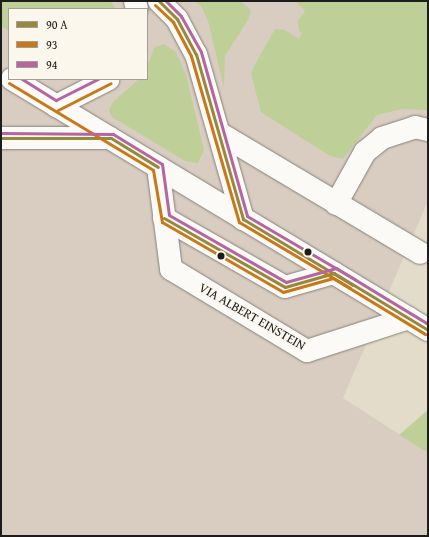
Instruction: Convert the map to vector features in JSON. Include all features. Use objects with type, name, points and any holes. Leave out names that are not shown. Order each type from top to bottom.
[{"type":"street","points":[[159,1],[178,18],[188,35],[244,219]]},
{"type":"street","points":[[14,80],[428,330]]},
{"type":"street","points":[[56,106],[107,80]]},
{"type":"street","points":[[336,204],[365,152],[382,138],[415,127],[428,130]]},
{"type":"street","points":[[219,133],[420,253]]},
{"type":"street","points":[[1,138],[110,138]]},
{"type":"street","name":"VIA ALBERT EINSTEIN","points":[[158,167],[171,269],[308,351],[409,318]]},
{"type":"street","points":[[164,218],[285,287],[334,273]]},
{"type":"shaded area","points":[[1,1],[428,1],[428,201],[343,398],[428,453],[428,536],[1,536]]},
{"type":"green space","points":[[1,1],[110,1],[115,8],[8,8],[8,30],[1,26]]},
{"type":"green space","points":[[194,1],[240,1],[251,10],[248,20],[225,56],[224,88],[208,21],[201,6]]},
{"type":"green space","points":[[295,1],[428,1],[428,110],[402,109],[377,115],[343,159],[330,156],[261,112],[251,74],[275,29],[285,30],[299,39],[302,33],[299,31],[298,21],[305,11]]},
{"type":"green space","points":[[164,44],[176,52],[186,75],[204,150],[198,163],[185,161],[112,117],[109,110],[113,102],[138,80],[148,80],[148,64],[154,48]]},
{"type":"green space","points":[[428,410],[428,453],[399,435]]},
{"type":"transit line","points":[[159,1],[177,19],[196,54],[243,219]]},
{"type":"transit line","name":"94","points":[[166,1],[181,16],[201,52],[247,216],[356,280]]},
{"type":"transit line","name":"93","points":[[155,5],[173,22],[191,56],[239,222],[350,288]]},
{"type":"transit line","name":"94","points":[[24,80],[56,100],[96,80]]},
{"type":"transit line","name":"93","points":[[9,83],[153,170],[162,222],[283,292],[333,278],[425,334]]},
{"type":"transit line","name":"93","points":[[58,110],[111,83]]},
{"type":"transit line","name":"94","points":[[1,133],[113,134],[162,164],[169,215],[286,282],[336,268],[428,324]]},
{"type":"transit line","points":[[1,138],[111,138],[158,167]]},
{"type":"transit line","points":[[164,218],[285,287],[334,273],[428,330]]},
{"type":"transit line","points":[[243,219],[353,285]]}]
